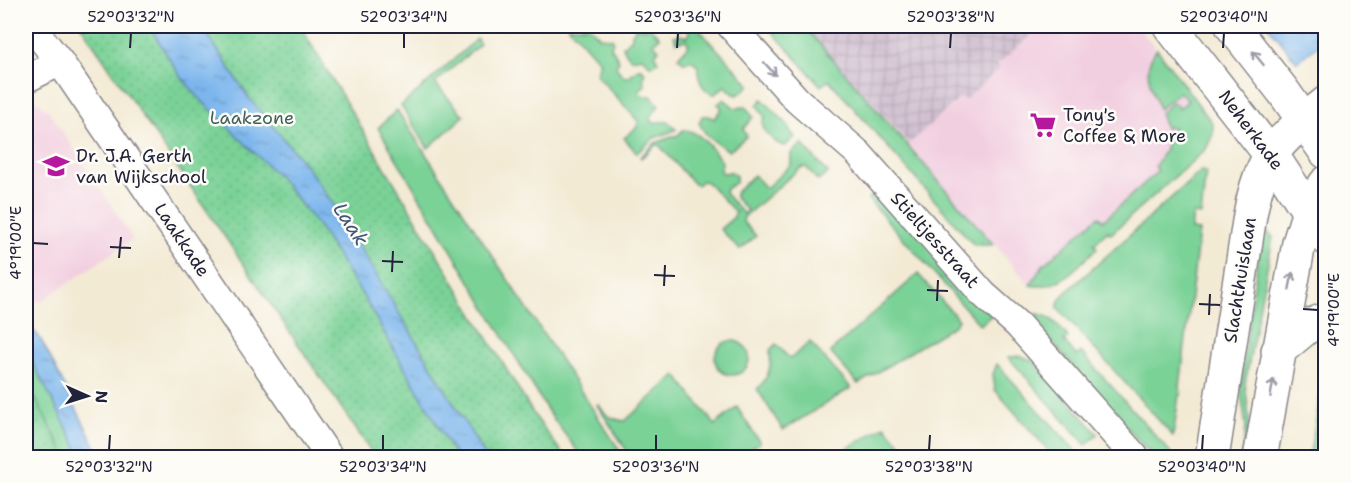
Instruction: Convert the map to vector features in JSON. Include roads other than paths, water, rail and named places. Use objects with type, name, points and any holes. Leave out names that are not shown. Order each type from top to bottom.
[{"type":"main road","name":"Neherkade","points":[[1170,26],[1270,153],[1317,225]]},
{"type":"main road","points":[[1232,26],[1315,111],[1326,152]]},
{"type":"main road","name":"Slachthuislaan","points":[[1212,458],[1252,203],[1259,176],[1270,153],[1315,111]]},
{"type":"main road","points":[[1260,458],[1299,243],[1317,225],[1326,183]]},
{"type":"main road","points":[[1278,351],[1307,327],[1326,319]]},
{"type":"street","name":"Laakkade","points":[[31,26],[60,62],[330,458]]},
{"type":"street","name":"Stieltjesstraat","points":[[731,26],[797,100],[858,153],[983,294],[1018,325],[1136,458]]},
{"type":"street","points":[[26,79],[60,62]]},
{"type":"water","points":[[149,26],[202,26],[249,98],[304,163],[334,205],[486,457],[456,457],[363,296],[319,227],[281,179],[200,99],[180,76]]},
{"type":"water","points":[[1268,26],[1325,26],[1325,39],[1297,62]]},
{"type":"water","points":[[26,329],[32,329],[40,338],[101,457],[82,457],[26,350]]},
{"type":"place","name":"Tony's Coffee & More","points":[[1043,125]]},
{"type":"place","name":"Dr. J.A. Gerth van Wijkschool","points":[[56,166]]},
{"type":"park label","name":"Laakzone","points":[[252,118]]},
{"type":"water label","name":"Laak","points":[[351,224]]}]
